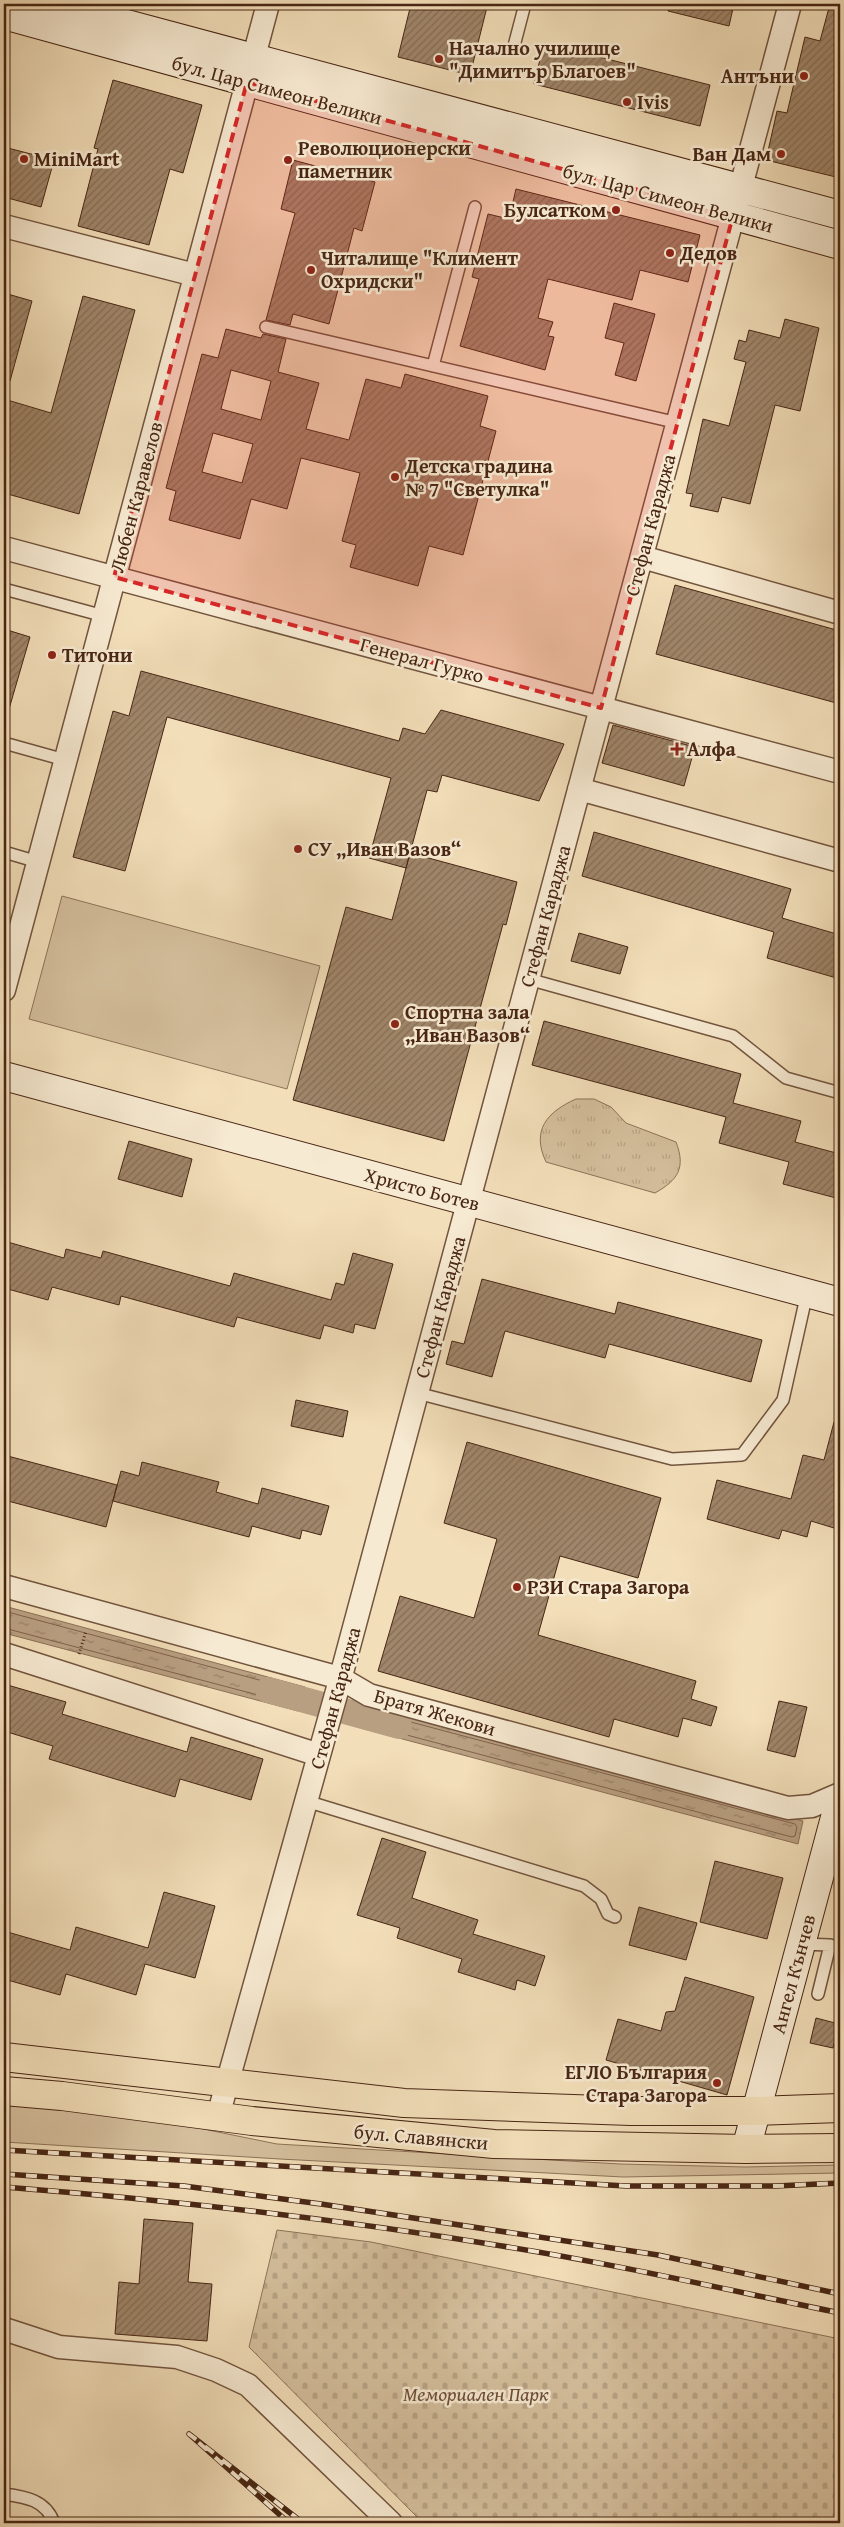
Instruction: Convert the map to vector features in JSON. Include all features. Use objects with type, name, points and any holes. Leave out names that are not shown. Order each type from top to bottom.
[{"type":"main road","name":"бул. Цар Симеон Велики","points":[[52,4],[250,70],[733,216],[840,245]]},
{"type":"main road","name":"бул. Цар Симеон Велики","points":[[4,15],[250,70],[740,188],[840,215]]},
{"type":"main road","name":"Христо Ботев","points":[[4,1076],[840,1302]]},
{"type":"main road","name":"Ангел Кънчев","points":[[746,2149],[840,1799]]},
{"type":"main road","name":"бул. Славянски","points":[[4,2057],[404,2103],[631,2111],[757,2111],[840,2108]]},
{"type":"main road","name":"бул. Славянски","points":[[4,2091],[218,2116],[494,2144],[746,2149],[840,2148]]},
{"type":"street","name":"Любен Каравелов","points":[[4,990],[268,4]]},
{"type":"street","name":"Стефан Караджа","points":[[218,2116],[320,1755],[790,4]]},
{"type":"street","points":[[4,226],[195,275]]},
{"type":"street","name":"Генерал Гурко","points":[[4,548],[840,772]]},
{"type":"street","points":[[642,556],[840,613]]},
{"type":"street","points":[[579,789],[840,861]]},
{"type":"street","name":"Братя Жекови","points":[[4,1586],[339,1684],[369,1695],[788,1808],[812,1806],[840,1794]]},
{"type":"street","points":[[4,1654],[320,1755]]},
{"type":"street","points":[[4,2329],[59,2346],[177,2357],[216,2370],[248,2386],[391,2523]]},
{"type":"lane","points":[[514,46],[526,4]]},
{"type":"lane","points":[[433,366],[474,207]]},
{"type":"lane","points":[[266,327],[678,423]]},
{"type":"lane","points":[[4,589],[104,616]]},
{"type":"lane","points":[[4,743],[65,760]]},
{"type":"lane","points":[[4,852],[38,862]]},
{"type":"lane","points":[[528,979],[733,1036],[786,1078],[840,1094]]},
{"type":"lane","points":[[417,1393],[672,1459],[742,1455],[783,1400],[807,1293]]},
{"type":"lane","points":[[306,1802],[584,1886],[601,1899],[608,1914],[615,1918]]},
{"type":"lane","points":[[801,1944],[835,1946],[818,1994]]},
{"type":"lane","points":[[4,2494],[30,2498],[50,2512],[54,2523]]},
{"type":"path","points":[[80,1653],[87,1629]]},
{"type":"highlighted area","points":[[247,82],[733,216],[601,708],[114,577]]},
{"type":"green space","points":[[62,896],[320,966],[287,1089],[29,1019]]},
{"type":"green space","points":[[576,1099],[594,1099],[611,1107],[626,1123],[676,1142],[680,1166],[674,1178],[655,1193],[546,1162],[540,1140],[544,1123],[557,1110]]},
{"type":"green space","points":[[4,2103],[150,2115],[208,2130],[277,2144],[620,2164],[745,2167],[840,2165],[840,2173],[623,2177],[4,2142]]},
{"type":"green space","name":"Мемориален Парк","points":[[277,2230],[371,2242],[840,2339],[840,2523],[423,2523],[249,2347]]},
{"type":"water","points":[[4,1606],[305,1687],[298,1711],[4,1633]]},
{"type":"water","points":[[367,1705],[803,1821],[798,1844],[361,1728]]},
{"type":"building","points":[[411,4],[474,4],[487,7],[470,75],[398,57]]},
{"type":"building","points":[[669,4],[734,4],[729,26],[668,11]]},
{"type":"building","points":[[830,4],[840,4],[840,178],[766,160],[777,111],[787,113],[805,37],[820,41]]},
{"type":"building","points":[[544,43],[710,85],[700,126],[534,84]]},
{"type":"building","points":[[113,80],[202,105],[183,173],[170,169],[149,245],[78,226],[98,149],[94,148]]},
{"type":"building","points":[[4,147],[54,160],[41,207],[4,197]]},
{"type":"building","name":"Читалище \"Климент Охридски\"","points":[[293,160],[375,182],[362,231],[354,228],[329,324],[293,314],[290,325],[266,320],[295,213],[281,209]]},
{"type":"building","points":[[516,189],[700,235],[688,282],[640,270],[632,300],[548,279],[538,318],[553,322],[548,336],[554,337],[545,370],[460,346],[479,279],[472,277],[488,214],[509,219]]},
{"type":"building","points":[[4,293],[32,301],[10,381],[4,380]]},
{"type":"building","points":[[83,296],[135,310],[79,514],[4,493],[4,399],[51,413]]},
{"type":"building","points":[[614,303],[655,314],[636,381],[615,375],[624,343],[605,338]]},
{"type":"building","points":[[785,319],[819,328],[800,411],[775,405],[750,504],[722,497],[718,512],[690,506],[693,494],[686,493],[703,419],[729,426],[746,362],[734,359],[739,340],[746,342],[749,330],[780,338]]},
{"type":"building","points":[[226,329],[261,338],[263,334],[286,339],[278,372],[319,383],[306,429],[349,440],[366,379],[401,388],[405,374],[488,396],[480,426],[496,431],[463,555],[429,546],[418,586],[350,567],[356,545],[342,541],[360,473],[301,458],[287,509],[251,499],[240,539],[169,520],[176,491],[166,488],[202,354],[218,358]],"holes":[[[231,370],[271,381],[261,420],[221,409]],[[213,433],[253,444],[242,483],[202,472]]]},
{"type":"building","points":[[675,585],[840,631],[840,704],[656,654]]},
{"type":"building","points":[[4,629],[30,637],[9,709],[4,708]]},
{"type":"building","points":[[141,671],[399,741],[403,728],[425,734],[441,710],[564,744],[539,801],[442,775],[437,792],[427,790],[406,868],[369,858],[391,778],[167,717],[125,871],[73,857],[113,711],[129,716]]},
{"type":"building","points":[[613,725],[695,747],[684,786],[602,763]]},
{"type":"building","points":[[594,832],[791,889],[782,918],[840,935],[840,979],[767,958],[774,932],[582,876]]},
{"type":"building","name":"Спортна зала „Иван Вазов“","points":[[410,853],[517,882],[506,925],[503,924],[444,1141],[293,1100],[346,907],[392,920]]},
{"type":"building","points":[[579,933],[628,947],[620,974],[571,961]]},
{"type":"building","points":[[544,1021],[741,1074],[733,1103],[801,1121],[795,1142],[840,1154],[840,1199],[783,1184],[789,1162],[719,1143],[726,1117],[532,1065]]},
{"type":"building","points":[[129,1141],[192,1159],[182,1197],[118,1179]]},
{"type":"building","points":[[4,1241],[64,1258],[66,1249],[101,1258],[103,1251],[230,1286],[234,1273],[331,1300],[336,1283],[344,1285],[353,1253],[393,1264],[375,1329],[355,1324],[353,1333],[324,1325],[320,1339],[237,1317],[234,1327],[121,1296],[119,1305],[52,1287],[48,1300],[4,1288]]},
{"type":"building","points":[[482,1279],[615,1314],[618,1302],[762,1340],[751,1382],[609,1344],[605,1358],[505,1331],[492,1377],[446,1364],[452,1341],[464,1344]]},
{"type":"building","points":[[296,1400],[348,1411],[343,1437],[291,1426]]},
{"type":"building","points":[[834,1422],[840,1423],[840,1505],[834,1528],[811,1521],[807,1537],[782,1530],[779,1539],[707,1519],[717,1480],[791,1499],[803,1455],[824,1460]]},
{"type":"building","name":"РЗИ Стара Загора","points":[[467,1442],[661,1498],[638,1578],[560,1556],[538,1635],[696,1681],[691,1699],[717,1707],[711,1726],[683,1718],[678,1737],[614,1719],[609,1737],[378,1671],[400,1596],[474,1618],[497,1539],[444,1523]]},
{"type":"building","points":[[4,1455],[117,1485],[106,1527],[4,1500]]},
{"type":"building","points":[[142,1462],[219,1482],[216,1492],[258,1504],[262,1488],[329,1506],[321,1535],[302,1530],[300,1539],[252,1526],[249,1537],[113,1501],[121,1471],[139,1476]]},
{"type":"building","points":[[4,1684],[66,1702],[62,1714],[187,1752],[191,1737],[263,1759],[251,1800],[180,1779],[175,1797],[49,1759],[53,1746],[4,1731]]},
{"type":"building","points":[[779,1701],[807,1707],[795,1757],[767,1750]]},
{"type":"building","points":[[382,1838],[426,1852],[412,1898],[478,1920],[473,1934],[545,1956],[535,1986],[517,1980],[515,1990],[458,1972],[462,1959],[397,1938],[400,1928],[357,1915]]},
{"type":"building","points":[[715,1861],[783,1878],[767,1939],[700,1922]]},
{"type":"building","points":[[164,1892],[215,1906],[195,1978],[145,1964],[136,1995],[66,1974],[60,1995],[4,1979],[4,1931],[70,1950],[76,1927],[148,1948]]},
{"type":"building","points":[[639,1907],[697,1923],[686,1960],[629,1945]]},
{"type":"building","points":[[685,1977],[754,1997],[727,2095],[606,2060],[618,2019],[661,2031],[666,2012],[675,2011]]},
{"type":"building","points":[[816,2018],[839,2024],[833,2048],[810,2043]]},
{"type":"building","points":[[144,2219],[193,2223],[188,2282],[212,2284],[207,2341],[115,2334],[119,2282],[139,2284]]},
{"type":"waterway","points":[[268,1690],[399,1726]]},
{"type":"railway","points":[[4,2150],[626,2186],[776,2186],[840,2183]]},
{"type":"railway","points":[[4,2174],[184,2186],[321,2204],[658,2255],[840,2294]]},
{"type":"railway","points":[[4,2187],[253,2211],[440,2236],[587,2261],[840,2313]]},
{"type":"railway","points":[[289,2523],[189,2434],[303,2523]]},
{"type":"place","name":"Начално училище \"Димитър Благоев\"","points":[[439,59]]},
{"type":"place","name":"Антъни","points":[[804,76]]},
{"type":"place","name":"Ivis","points":[[627,102]]},
{"type":"place","name":"Ван Дам","points":[[781,154]]},
{"type":"place","name":"MiniMart","points":[[24,159]]},
{"type":"place","name":"Революционерски паметник","points":[[288,160]]},
{"type":"place","name":"Булсатком","points":[[616,210]]},
{"type":"place","name":"Дедов","points":[[670,253]]},
{"type":"place","name":"Читалище \"Климент Охридски\"","points":[[311,270]]},
{"type":"place","name":"Детска градина № 7 \"Светулка\"","points":[[395,477]]},
{"type":"place","name":"Титони","points":[[52,655]]},
{"type":"place","name":"Алфа","points":[[677,749]]},
{"type":"place","name":"СУ „Иван Вазов“","points":[[298,849]]},
{"type":"place","name":"Спортна зала „Иван Вазов“","points":[[395,1024]]},
{"type":"place","name":"РЗИ Стара Загора","points":[[517,1587]]},
{"type":"place","name":"ЕГЛО България Стара Загора","points":[[717,2083]]}]
